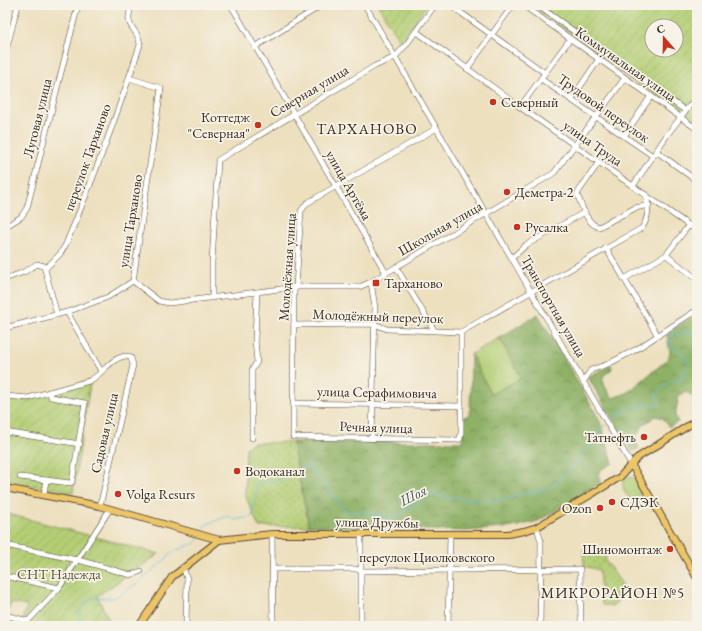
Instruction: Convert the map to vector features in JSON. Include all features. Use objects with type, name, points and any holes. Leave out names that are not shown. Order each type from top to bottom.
[{"type":"main road","name":"улица Дружбы","points":[[5,488],[100,506],[204,534],[219,540],[272,534],[508,534],[524,532],[537,527],[620,478],[631,464],[642,454],[697,420]]},
{"type":"main road","name":"Транспортная улица","points":[[631,464],[697,578]]},
{"type":"main road","points":[[620,478],[636,472]]},
{"type":"main road","points":[[139,626],[168,582],[183,567],[219,540]]},
{"type":"street","points":[[5,54],[18,5]]},
{"type":"street","name":"Луговая улица","points":[[5,227],[21,216],[27,208],[78,5]]},
{"type":"street","name":"переулок Тарханово","points":[[45,269],[60,254],[66,244],[99,165],[140,45],[139,39],[130,25],[128,16],[132,5]]},
{"type":"street","name":"улица Артёма","points":[[231,5],[386,273]]},
{"type":"street","points":[[256,47],[322,5]]},
{"type":"street","name":"Транспортная улица","points":[[364,5],[437,128],[631,464]]},
{"type":"street","name":"Северная улица","points":[[212,298],[212,262],[218,160],[375,66],[395,57],[417,32],[435,5]]},
{"type":"street","name":"Трудовой переулок","points":[[450,5],[545,73]]},
{"type":"street","points":[[467,69],[513,5]]},
{"type":"street","name":"Коммунальная улица","points":[[523,5],[697,129]]},
{"type":"street","points":[[537,5],[686,111]]},
{"type":"street","name":"улица Труда","points":[[417,32],[520,107],[697,231]]},
{"type":"street","points":[[520,107],[570,39]]},
{"type":"street","points":[[571,100],[599,59]]},
{"type":"street","name":"улица Тарханово","points":[[5,328],[67,312],[108,296],[133,281],[161,88],[129,78]]},
{"type":"street","name":"Трудовой переулок","points":[[541,78],[653,156]]},
{"type":"street","name":"Школьная улица","points":[[133,281],[159,301],[164,302],[183,302],[296,288],[360,287],[487,214],[554,173],[576,146],[625,78]]},
{"type":"street","points":[[624,136],[651,96]]},
{"type":"street","points":[[633,186],[656,151],[697,96]]},
{"type":"street","name":"Молодёжная улица","points":[[293,437],[294,291],[296,288],[300,211],[307,203],[437,128]]},
{"type":"street","name":"Трудовой переулок","points":[[656,151],[697,180]]},
{"type":"street","points":[[599,162],[577,194],[584,212],[592,224],[599,228],[635,208],[649,205]]},
{"type":"street","points":[[461,406],[461,332],[642,228],[647,220],[649,205],[646,195]]},
{"type":"street","points":[[512,258],[526,245],[584,212]]},
{"type":"street","points":[[624,279],[666,255],[689,225]]},
{"type":"street","points":[[606,248],[658,336]]},
{"type":"street","points":[[666,255],[697,279]]},
{"type":"street","points":[[5,279],[24,272],[37,264],[44,266],[57,315]]},
{"type":"street","points":[[396,267],[434,330]]},
{"type":"street","points":[[371,282],[374,298],[372,439]]},
{"type":"street","points":[[252,438],[252,370],[257,362],[255,339],[257,292]]},
{"type":"street","points":[[583,382],[591,370],[608,364],[658,336],[697,310]]},
{"type":"street","points":[[5,396],[28,398],[89,381],[95,378],[101,371],[67,312]]},
{"type":"street","name":"Молодёжный переулок","points":[[294,325],[374,324],[387,329],[461,332]]},
{"type":"street","name":"Садовая улица","points":[[100,506],[133,365],[131,358],[124,355],[101,371]]},
{"type":"street","points":[[20,477],[72,482],[80,444],[85,403],[50,397],[50,392]]},
{"type":"street","name":"улица Серафимовича","points":[[294,403],[461,406]]},
{"type":"street","name":"Речная улица","points":[[293,437],[457,440],[460,439],[461,433],[461,406]]},
{"type":"street","points":[[5,432],[80,444]]},
{"type":"street","points":[[44,495],[46,480]]},
{"type":"street","points":[[5,615],[28,621],[59,588],[110,509]]},
{"type":"street","points":[[537,527],[541,542],[540,626]]},
{"type":"street","points":[[361,533],[361,626]]},
{"type":"street","points":[[272,534],[274,569],[273,626]]},
{"type":"street","points":[[448,626],[448,570],[450,535]]},
{"type":"street","points":[[5,546],[77,560],[130,575],[141,571]]},
{"type":"street","points":[[183,567],[186,579],[186,626]]},
{"type":"street","name":"переулок Циолковского","points":[[274,569],[356,569],[361,571],[580,569],[581,626]]},
{"type":"street","points":[[5,576],[59,588]]},
{"type":"green space","points":[[378,5],[427,5],[400,42]]},
{"type":"green space","points":[[531,5],[697,5],[697,124]]},
{"type":"green space","points":[[538,314],[599,419],[613,463],[600,470],[598,475],[602,482],[538,521],[513,527],[466,531],[309,526],[292,442],[462,442],[464,417],[470,415],[471,355],[491,394],[520,378],[499,338]]},
{"type":"green space","points":[[697,314],[697,400],[687,392],[679,395],[675,416],[678,422],[669,427],[663,418],[656,416],[644,424],[634,439],[639,448],[632,452],[588,377],[611,365],[612,369],[603,376],[603,382],[607,391],[613,398],[627,393],[668,359],[670,353],[667,335],[669,332]]},
{"type":"green space","points":[[499,338],[521,378],[491,394],[471,354]]},
{"type":"green space","points":[[93,380],[90,384],[73,493],[5,481],[5,396],[27,400]]},
{"type":"green space","points":[[292,442],[309,526],[259,527],[245,495],[246,448],[252,443]]},
{"type":"green space","points":[[629,477],[636,478],[647,499],[638,505],[629,498],[623,488],[623,480]]},
{"type":"green space","name":"СНТ Надежда","points":[[5,513],[159,554],[97,596],[112,626],[33,626],[22,622],[27,606],[11,603],[5,618]]},
{"type":"green space","points":[[583,551],[589,554],[606,554],[605,560],[624,587],[616,603],[612,606],[602,605],[599,570],[584,566]]},
{"type":"waterway","name":"Шоя","points":[[609,421],[631,407],[638,405],[651,406],[660,403],[656,394],[667,384],[681,379],[689,363],[681,352],[670,345],[671,336],[697,332]]},
{"type":"waterway","name":"Шоя","points":[[202,532],[205,525],[228,516],[234,520],[252,517],[258,482],[277,481],[308,465],[347,512],[364,512],[395,517],[433,493],[445,497],[495,501],[551,488],[583,456],[605,425]]},
{"type":"waterway","name":"Шоя","points":[[80,626],[80,614],[85,601],[94,598],[115,598],[139,582],[175,551],[197,542],[199,536]]},
{"type":"place","name":"Северный","points":[[493,102]]},
{"type":"place","name":"Коттедж \"Северная\"","points":[[258,125]]},
{"type":"place","name":"Деметра-2","points":[[507,192]]},
{"type":"place","name":"Русалка","points":[[517,227]]},
{"type":"place","name":"Тарханово","points":[[376,283]]},
{"type":"place","name":"Татнефть","points":[[644,437]]},
{"type":"place","name":"Водоканал","points":[[237,471]]},
{"type":"place","name":"Volga Resurs","points":[[118,494]]},
{"type":"place","name":"СДЭК","points":[[612,502]]},
{"type":"place","name":"Ozon","points":[[600,508]]},
{"type":"place","name":"Шиномонтаж","points":[[670,549]]},
{"type":"district","name":"ТАРХАНОВО","points":[[367,128]]},
{"type":"district","name":"МИКРОРАЙОН №5","points":[[613,592]]}]
